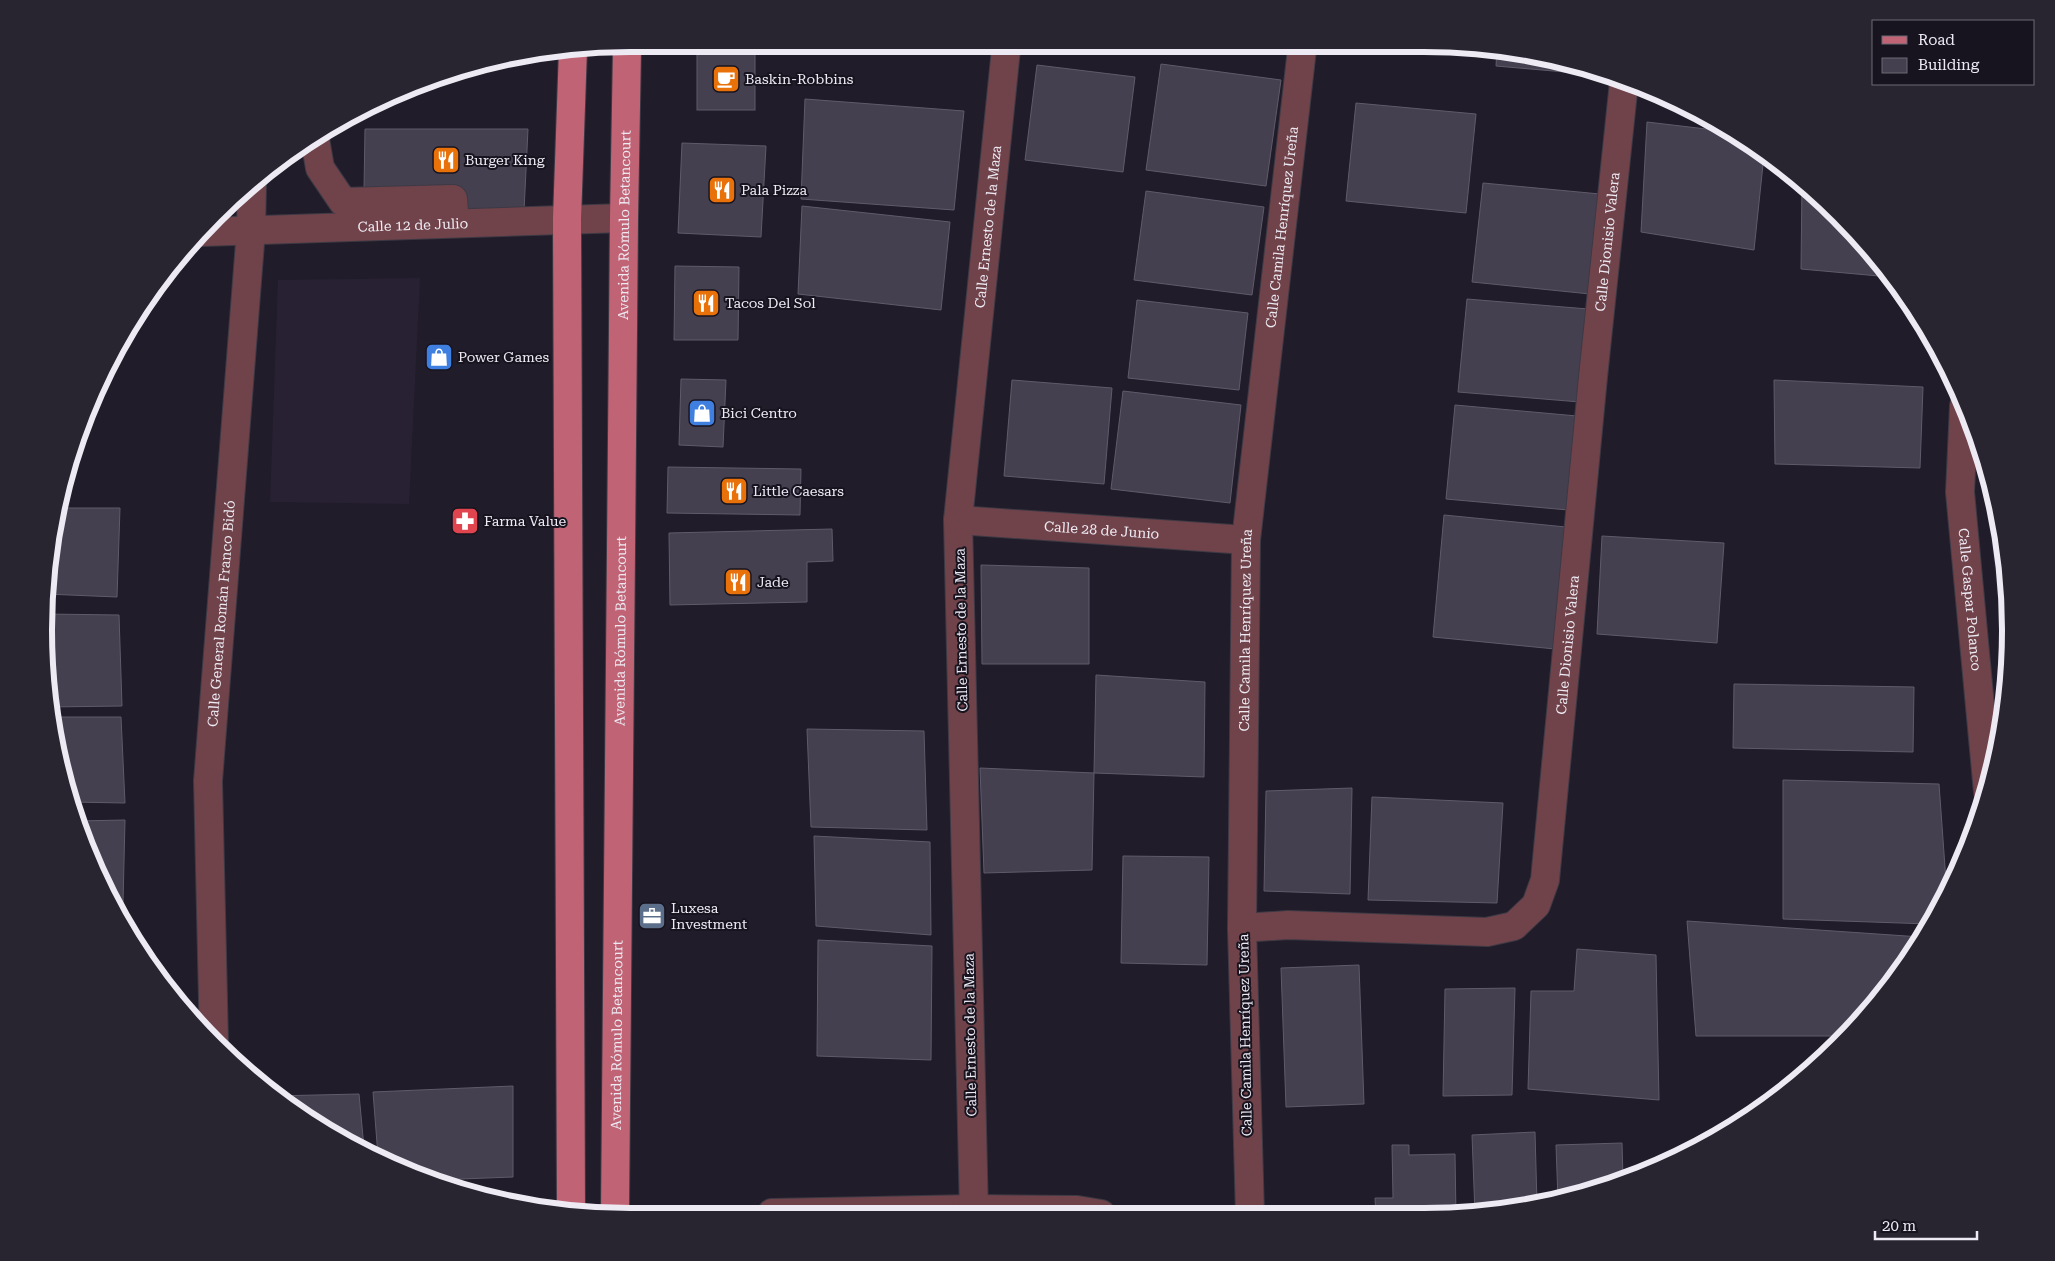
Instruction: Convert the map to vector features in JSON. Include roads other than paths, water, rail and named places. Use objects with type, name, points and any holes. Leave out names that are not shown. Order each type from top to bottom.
[{"type":"main road","name":"Avenida Rómulo Betancourt","points":[[615,1208],[627,52]]},
{"type":"main road","points":[[571,1205],[567,219],[572,56]]},
{"type":"street","name":"Calle Ernesto de la Maza","points":[[974,1208],[958,520],[1006,52]]},
{"type":"street","name":"Calle Camila Henríquez Ureña","points":[[1250,1208],[1242,928],[1246,540],[1302,52]]},
{"type":"street","name":"Calle Dionisio Valera","points":[[1242,928],[1288,925],[1487,932],[1514,926],[1536,905],[1545,880],[1593,377],[1623,88]]},
{"type":"street","points":[[316,146],[320,168],[343,202],[453,199],[455,223]]},
{"type":"street","name":"Calle General Román Franco Bidó","points":[[214,1030],[208,781],[251,230],[252,194]]},
{"type":"street","name":"Calle 12 de Julio","points":[[213,232],[624,218]]},
{"type":"street","name":"Calle Gaspar Polanco","points":[[1963,421],[1960,492],[1986,767]]},
{"type":"street","name":"Calle 28 de Junio","points":[[958,520],[1246,540]]},
{"type":"place","name":"Baskin-Robbins","points":[[726,79]]},
{"type":"place","name":"Burger King","points":[[446,160]]},
{"type":"place","name":"Pala Pizza","points":[[722,190]]},
{"type":"place","name":"Tacos Del Sol","points":[[706,303]]},
{"type":"place","name":"Power Games","points":[[439,357]]},
{"type":"place","name":"Bici Centro","points":[[702,413]]},
{"type":"place","name":"Little Caesars","points":[[734,491]]},
{"type":"place","name":"Farma Value","points":[[465,521]]},
{"type":"place","name":"Jade","points":[[738,582]]},
{"type":"place","name":"Luxesa Investment","points":[[652,916]]}]
